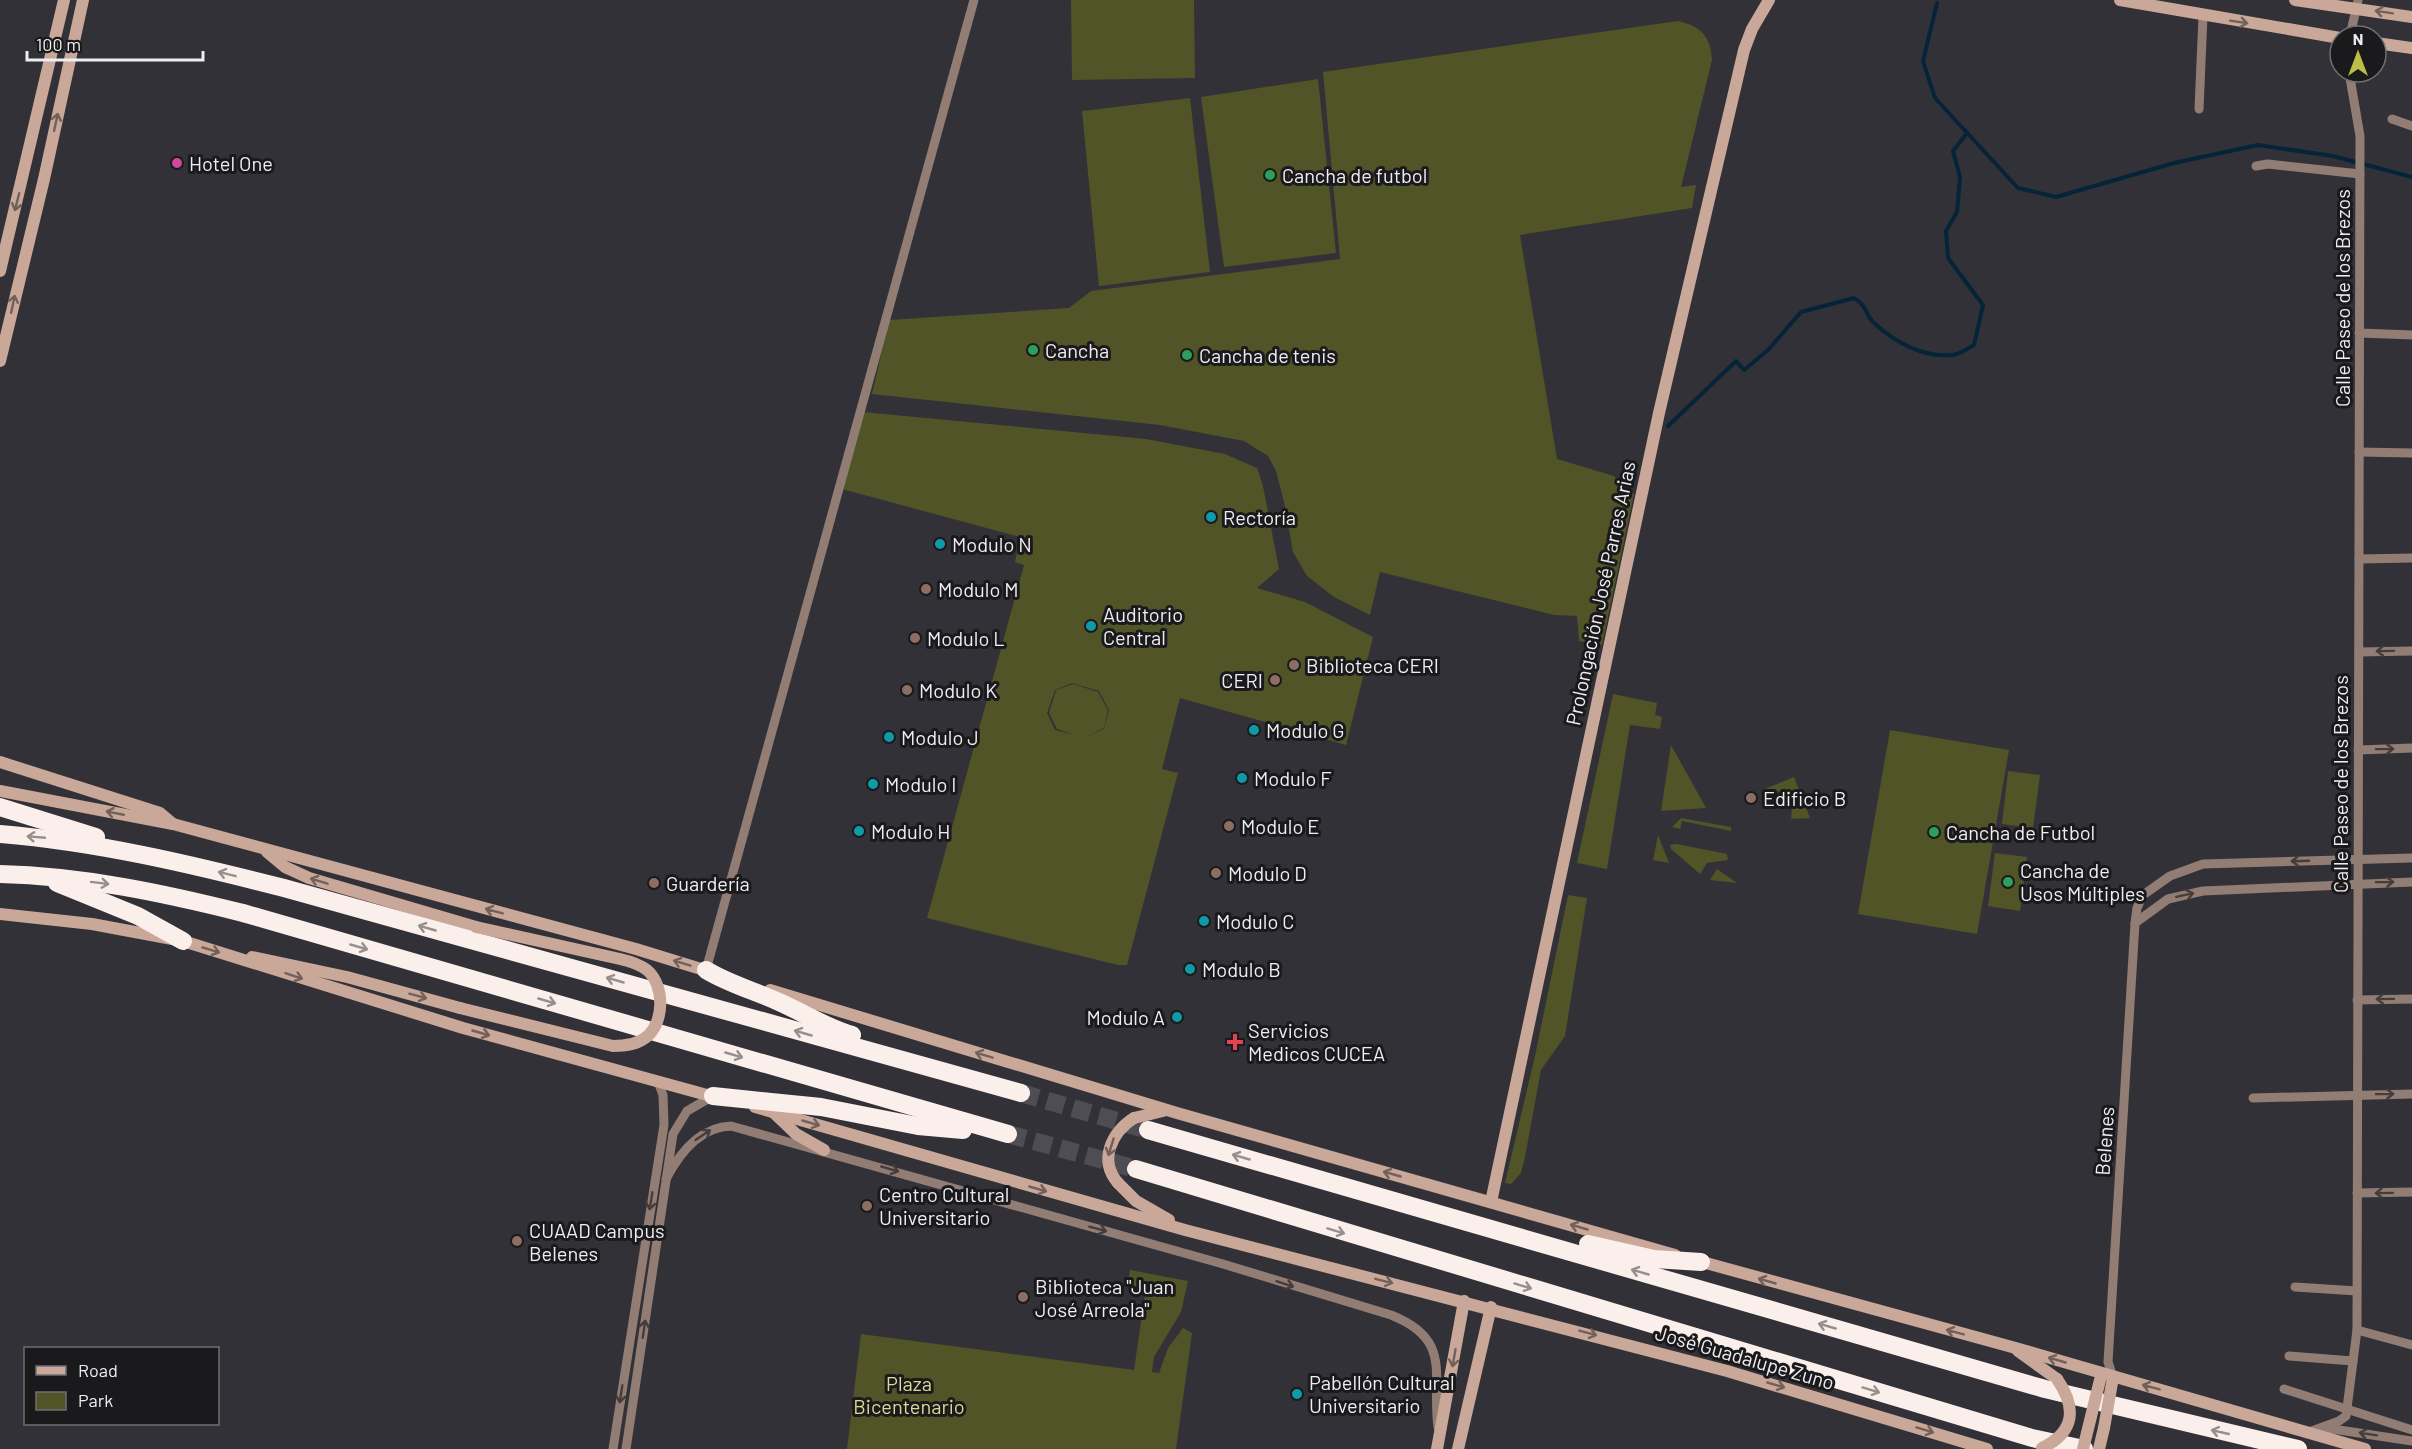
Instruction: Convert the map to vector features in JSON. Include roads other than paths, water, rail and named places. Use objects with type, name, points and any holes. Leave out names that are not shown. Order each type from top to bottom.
[{"type":"highway","points":[[0,807],[78,830],[110,843],[284,888],[1021,1093],[980,1073],[837,1031],[779,1002],[725,981],[706,970]]},
{"type":"highway","points":[[0,834],[62,839],[164,858]]},
{"type":"highway","points":[[0,874],[42,875],[117,885],[243,914],[1008,1134],[918,1126],[803,1104],[713,1096]]},
{"type":"highway","points":[[42,875],[88,897],[138,916],[183,941]]},
{"type":"highway","points":[[1141,1124],[1298,1174],[2045,1389],[2298,1449]]},
{"type":"highway","points":[[1136,1169],[2032,1438],[2084,1449]]},
{"type":"highway","points":[[1298,1174],[1400,1194],[1621,1253],[1701,1262]]},
{"type":"main road","points":[[19,277],[0,271],[64,0]]},
{"type":"main road","points":[[0,361],[46,168],[82,0]]},
{"type":"main road","name":"Prolongación José Parres Arias","points":[[1491,1202],[1589,736],[1708,199],[1744,51],[1752,29],[1769,0]]},
{"type":"main road","points":[[2120,0],[2160,4],[2204,16],[2328,36]]},
{"type":"main road","points":[[2295,0],[2357,4],[2412,17]]},
{"type":"main road","points":[[2388,45],[2412,48]]},
{"type":"main road","points":[[0,762],[160,813],[173,824]]},
{"type":"main road","points":[[0,791],[173,824],[706,970],[1177,1113],[1701,1262],[2012,1347],[2365,1449]]},
{"type":"main road","points":[[238,958],[255,956],[285,962],[613,1046],[629,1045],[646,1037],[654,1029],[660,1009],[656,982],[643,967],[620,959],[476,927],[304,876],[285,867],[263,849]]},
{"type":"main road","points":[[0,914],[92,924],[183,941],[385,1005],[1185,1230]]},
{"type":"main road","points":[[1177,1113],[1159,1111],[1141,1124],[1115,1135],[1109,1152],[1108,1165],[1118,1183],[1136,1201],[1185,1230]]},
{"type":"main road","points":[[772,1112],[796,1134],[824,1150]]},
{"type":"main road","name":"José Guadalupe Zuno","points":[[1185,1230],[1491,1307],[1738,1374],[1987,1449]]},
{"type":"main road","points":[[1439,1444],[1464,1301]]},
{"type":"main road","points":[[1458,1449],[1491,1307]]},
{"type":"main road","points":[[2012,1347],[2057,1379],[2069,1402],[2069,1420],[2059,1437],[2039,1448]]},
{"type":"main road","points":[[2084,1449],[2107,1375]]},
{"type":"main road","points":[[2099,1449],[2107,1375]]},
{"type":"street","points":[[706,970],[974,0]]},
{"type":"street","points":[[2353,24],[2357,4]]},
{"type":"street","points":[[2199,109],[2204,16]]},
{"type":"street","name":"Calle Paseo de los Brezos","points":[[2348,1407],[2356,1330],[2357,1291],[2360,333],[2360,148],[2351,84]]},
{"type":"street","points":[[2392,119],[2412,126]]},
{"type":"street","points":[[2256,166],[2268,164],[2360,172]]},
{"type":"street","points":[[2360,333],[2412,335]]},
{"type":"street","points":[[2359,452],[2412,453]]},
{"type":"street","points":[[2359,560],[2412,558]]},
{"type":"street","points":[[2359,652],[2412,651]]},
{"type":"street","points":[[2358,750],[2412,748]]},
{"type":"street","name":"Belenes","points":[[2107,1375],[2135,923],[2137,908],[2143,895],[2170,876],[2203,864],[2412,858]]},
{"type":"street","points":[[2135,923],[2168,899],[2203,891],[2412,882]]},
{"type":"street","points":[[2357,1000],[2412,999]]},
{"type":"street","points":[[613,1449],[661,1141],[664,1110],[657,1082]]},
{"type":"street","points":[[2253,1098],[2412,1094]]},
{"type":"street","points":[[626,1449],[672,1143],[677,1126],[687,1111],[713,1096]]},
{"type":"street","points":[[666,1179],[676,1160],[690,1145],[711,1130],[730,1126],[824,1150],[1223,1264],[1408,1322],[1429,1342],[1436,1357],[1439,1377],[1435,1405],[1439,1444]]},
{"type":"street","points":[[661,1141],[672,1143]]},
{"type":"street","points":[[2357,1193],[2412,1192]]},
{"type":"street","points":[[2295,1287],[2357,1291]]},
{"type":"street","points":[[2356,1330],[2412,1345]]},
{"type":"street","points":[[2289,1356],[2353,1360]]},
{"type":"street","points":[[2284,1389],[2348,1407],[2412,1430]]},
{"type":"street","points":[[2309,1432],[2339,1421],[2346,1416],[2348,1407]]},
{"type":"street","points":[[2323,1428],[2412,1441]]},
{"type":"waterway","points":[[1937,3],[1923,61],[1935,98],[2018,188],[2056,197],[2174,163],[2258,145],[2333,156],[2412,177]]},
{"type":"waterway","points":[[1668,426],[1736,361],[1744,370],[1768,350],[1801,312],[1854,298],[1862,304],[1870,319],[1881,329],[1900,342],[1920,351],[1953,355],[1974,345],[1983,305],[1948,258],[1946,231],[1957,212],[1960,177],[1953,151],[1967,133]]},
{"type":"tunnel","points":[[1021,1093],[1148,1130]]},
{"type":"tunnel","points":[[1008,1134],[1136,1169]]},
{"type":"place","name":"Hotel One","points":[[177,163]]},
{"type":"place","name":"Cancha de futbol","points":[[1270,175]]},
{"type":"place","name":"Cancha","points":[[1033,350]]},
{"type":"place","name":"Cancha de tenis","points":[[1187,355]]},
{"type":"place","name":"Rectoría","points":[[1211,517]]},
{"type":"place","name":"Modulo N","points":[[940,544]]},
{"type":"place","name":"Modulo M","points":[[926,589]]},
{"type":"place","name":"Auditorio Central","points":[[1091,626]]},
{"type":"place","name":"Modulo L","points":[[915,638]]},
{"type":"place","name":"Biblioteca CERI","points":[[1294,665]]},
{"type":"place","name":"CERI","points":[[1275,680]]},
{"type":"place","name":"Modulo K","points":[[907,690]]},
{"type":"place","name":"Modulo G","points":[[1254,730]]},
{"type":"place","name":"Modulo J","points":[[889,737]]},
{"type":"place","name":"Modulo F","points":[[1242,778]]},
{"type":"place","name":"Modulo I","points":[[873,784]]},
{"type":"place","name":"Edificio B","points":[[1751,798]]},
{"type":"place","name":"Modulo E","points":[[1229,826]]},
{"type":"place","name":"Modulo H","points":[[859,831]]},
{"type":"place","name":"Cancha de Futbol","points":[[1934,832]]},
{"type":"place","name":"Modulo D","points":[[1216,873]]},
{"type":"place","name":"Cancha de Usos Múltiples","points":[[2008,882]]},
{"type":"place","name":"Guardería","points":[[654,883]]},
{"type":"place","name":"Modulo C","points":[[1204,921]]},
{"type":"place","name":"Modulo B","points":[[1190,969]]},
{"type":"place","name":"Modulo A","points":[[1177,1017]]},
{"type":"place","name":"Servicios Medicos CUCEA","points":[[1235,1042]]},
{"type":"place","name":"Centro Cultural Universitario","points":[[867,1206]]},
{"type":"place","name":"CUAAD Campus Belenes","points":[[517,1241]]},
{"type":"place","name":"Biblioteca \"Juan José Arreola\"","points":[[1023,1297]]},
{"type":"place","name":"Pabellón Cultural Universitario","points":[[1297,1394]]},
{"type":"park label","name":"Plaza Bicentenario","points":[[909,1394]]}]
